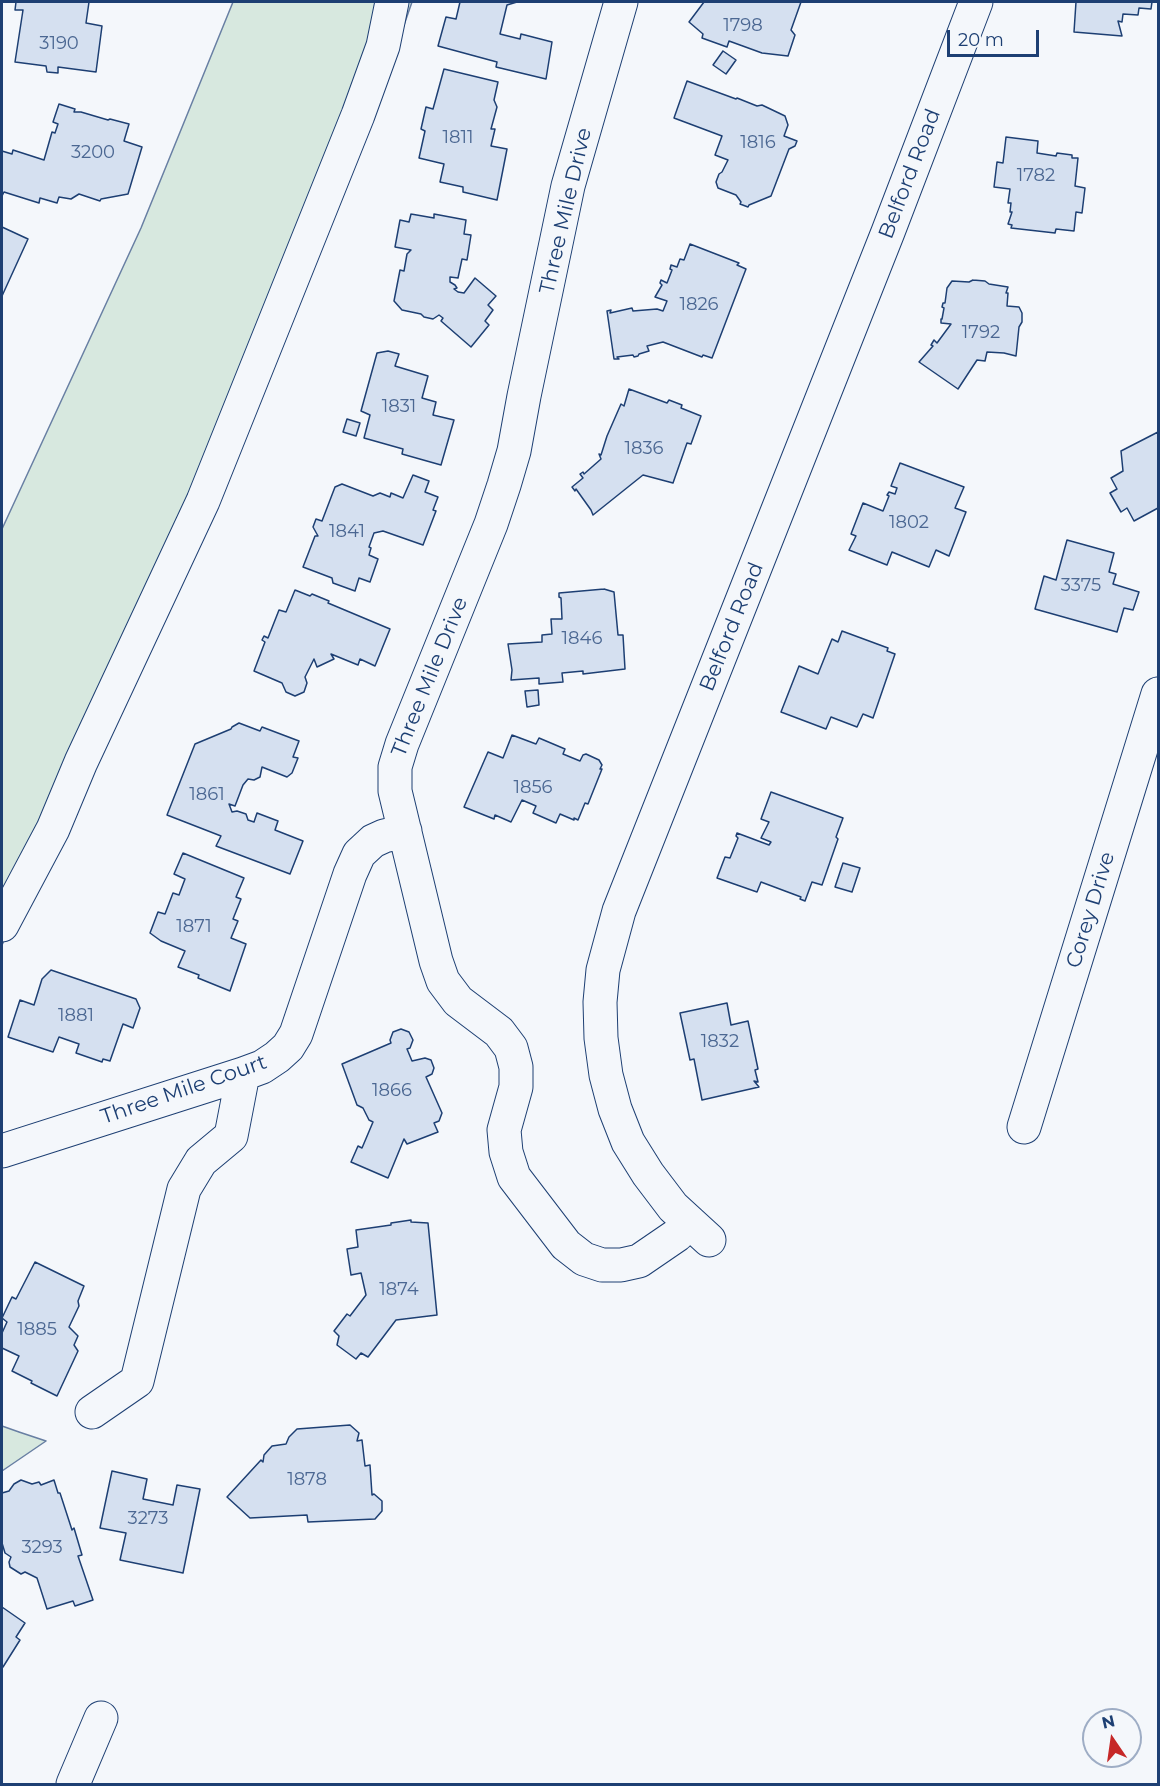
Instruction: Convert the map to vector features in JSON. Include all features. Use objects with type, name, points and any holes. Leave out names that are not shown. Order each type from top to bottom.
[{"type":"street","points":[[2,925],[52,829],[203,501],[358,115],[383,45],[392,2]]},
{"type":"street","name":"Three Mile Drive","points":[[621,2],[568,186],[514,451],[491,524],[402,744],[395,767],[395,791],[436,961],[443,981],[458,1000],[499,1032],[511,1048],[516,1067],[516,1087],[504,1130],[506,1152],[514,1177],[566,1245],[584,1259],[602,1265],[621,1265],[639,1261],[677,1235],[699,1231]]},
{"type":"street","name":"Belford Road","points":[[699,1231],[673,1207],[648,1174],[628,1142],[615,1109],[606,1075],[601,1038],[600,1002],[603,970],[619,910],[976,2]]},
{"type":"street","name":"Corey Drive","points":[[1024,1127],[1158,694]]},
{"type":"street","name":"Three Mile Court","points":[[2,1151],[243,1074],[277,1058],[296,1034],[350,874],[359,854],[373,841],[405,831]]},
{"type":"street","points":[[92,1412],[137,1381],[184,1190],[201,1161],[231,1136],[243,1074]]},
{"type":"street","points":[[73,1785],[101,1718]]},
{"type":"shaded area","points":[[233,2],[412,2],[378,100],[129,689],[2,945],[2,529],[141,228]]},
{"type":"shaded area","points":[[2,1426],[19,1432],[46,1441],[2,1471]]},
{"type":"building","points":[[16,2],[89,2],[86,23],[102,26],[96,72],[58,67],[58,73],[47,72],[46,66],[15,62],[23,10],[15,10]]},
{"type":"building","points":[[460,2],[517,2],[507,5],[500,34],[520,39],[521,34],[552,42],[546,79],[496,67],[497,62],[438,46],[446,17],[456,19]]},
{"type":"building","points":[[704,2],[801,2],[791,30],[795,35],[788,56],[762,53],[729,41],[727,47],[702,38],[703,34],[689,22]]},
{"type":"building","points":[[1076,2],[1152,2],[1151,9],[1139,8],[1138,15],[1123,14],[1122,22],[1118,21],[1122,36],[1074,32]]},
{"type":"building","points":[[723,51],[736,60],[726,74],[713,65]]},
{"type":"building","points":[[444,69],[498,82],[494,100],[497,107],[491,129],[495,129],[491,146],[507,149],[497,200],[463,192],[463,187],[440,182],[444,164],[419,158],[425,131],[421,129],[426,107],[433,109]]},
{"type":"building","points":[[687,81],[757,106],[762,105],[785,116],[788,125],[784,136],[797,141],[795,146],[789,149],[771,196],[748,207],[740,204],[736,195],[718,188],[716,182],[728,160],[715,155],[722,136],[674,118]]},
{"type":"building","points":[[59,104],[75,109],[74,112],[129,124],[124,141],[142,147],[128,194],[100,201],[79,194],[71,199],[59,197],[57,203],[40,198],[39,203],[4,192],[2,196],[2,151],[12,154],[13,150],[44,160],[52,132],[55,133],[58,124],[53,122]]},
{"type":"building","points":[[1006,137],[1038,141],[1037,153],[1056,156],[1057,153],[1078,158],[1075,186],[1085,188],[1082,213],[1076,212],[1074,231],[1056,229],[1055,233],[1011,228],[1012,225],[1008,224],[1012,212],[1010,212],[1011,203],[1008,203],[1010,189],[994,187],[997,162],[1003,163]]},
{"type":"building","points":[[411,214],[434,218],[434,214],[466,220],[464,234],[471,235],[467,260],[462,259],[458,278],[450,277],[450,282],[457,288],[454,289],[464,293],[475,278],[496,296],[488,305],[493,310],[485,321],[489,325],[471,347],[441,321],[443,318],[439,315],[433,319],[424,317],[421,314],[402,310],[394,301],[400,270],[404,271],[407,254],[411,250],[395,247],[400,220],[409,222]]},
{"type":"building","points":[[2,227],[28,239],[2,296]]},
{"type":"building","points":[[690,244],[739,263],[737,265],[746,269],[712,358],[703,355],[702,357],[663,342],[647,346],[649,351],[638,356],[614,359],[607,311],[611,310],[610,313],[632,308],[633,311],[657,309],[663,311],[667,301],[655,297],[662,285],[661,280],[667,283],[672,270],[671,265],[677,267],[680,259],[684,260]]},
{"type":"building","points":[[973,280],[1008,287],[1007,306],[1019,307],[1022,322],[1019,327],[1016,356],[987,352],[985,361],[977,360],[958,389],[919,362],[933,346],[931,345],[934,340],[937,343],[951,324],[941,323],[947,288],[952,281],[969,282]]},
{"type":"building","points":[[388,351],[399,354],[395,366],[428,376],[422,398],[436,402],[433,415],[454,420],[441,465],[402,454],[403,449],[364,438],[370,415],[361,411],[377,353]]},
{"type":"building","points":[[629,389],[667,403],[669,400],[701,416],[691,444],[687,443],[673,483],[643,475],[593,515],[576,489],[575,491],[572,487],[583,478],[580,474],[583,472],[584,474],[601,459],[599,454],[601,455],[621,404],[624,406]]},
{"type":"building","points":[[347,419],[360,423],[356,436],[343,432]]},
{"type":"building","points":[[1158,432],[1158,508],[1134,521],[1127,508],[1121,512],[1110,493],[1117,489],[1111,478],[1123,471],[1121,451]]},
{"type":"building","points":[[900,463],[964,487],[955,508],[966,512],[949,556],[936,550],[929,567],[892,552],[887,565],[849,550],[856,536],[851,534],[863,503],[883,511],[889,492],[895,494],[897,488],[891,486]]},
{"type":"building","points":[[413,475],[429,481],[425,492],[438,497],[433,510],[436,511],[423,545],[383,531],[374,533],[369,555],[378,559],[370,582],[359,578],[355,591],[333,583],[332,578],[303,567],[315,536],[318,536],[313,527],[316,519],[322,521],[335,487],[342,484],[373,496],[380,493],[390,497],[391,493],[403,498]]},
{"type":"building","points":[[1067,540],[1114,553],[1109,572],[1116,574],[1113,584],[1139,592],[1133,610],[1124,608],[1117,632],[1035,609],[1044,576],[1056,580]]},
{"type":"building","points":[[604,589],[614,592],[618,635],[623,635],[625,669],[583,674],[583,671],[562,673],[563,682],[539,684],[539,678],[511,680],[512,670],[508,644],[542,642],[542,635],[552,634],[551,619],[562,619],[559,593]]},
{"type":"building","points":[[295,590],[310,596],[312,594],[390,629],[375,666],[360,659],[358,665],[331,654],[334,659],[317,667],[314,659],[305,677],[307,683],[304,692],[295,696],[286,692],[282,683],[254,671],[265,642],[262,640],[264,636],[268,638],[279,610],[286,612]]},
{"type":"building","points":[[842,631],[888,648],[887,651],[895,654],[873,718],[863,714],[857,727],[831,717],[826,729],[781,712],[799,666],[818,674],[832,639],[838,642]]},
{"type":"building","points":[[538,690],[539,705],[527,707],[525,691]]},
{"type":"building","points":[[239,723],[260,731],[262,727],[299,741],[293,757],[298,758],[292,773],[287,777],[262,767],[260,777],[254,780],[248,779],[243,785],[235,806],[229,804],[232,812],[246,814],[248,820],[254,822],[257,813],[278,821],[275,830],[303,841],[290,874],[216,846],[221,836],[167,815],[195,744],[231,729]]},
{"type":"building","points":[[512,735],[536,744],[539,738],[565,749],[563,754],[580,761],[586,754],[599,760],[602,765],[600,769],[602,769],[588,804],[585,803],[578,820],[560,814],[556,823],[533,813],[536,806],[522,800],[511,822],[495,815],[494,819],[464,807],[488,752],[503,758]]},
{"type":"building","points":[[771,792],[843,818],[822,885],[812,882],[805,901],[800,899],[801,897],[761,882],[757,892],[717,878],[725,857],[730,858],[738,838],[737,833],[769,845],[771,842],[761,838],[769,822],[761,819]]},
{"type":"building","points":[[183,853],[244,878],[236,897],[241,899],[233,919],[238,921],[231,938],[246,944],[230,991],[178,967],[185,951],[161,941],[150,933],[158,912],[165,914],[173,893],[179,895],[185,879],[174,874]]},
{"type":"building","points":[[843,863],[860,868],[852,892],[835,887]]},
{"type":"building","points":[[51,970],[136,999],[140,1008],[133,1028],[123,1024],[110,1061],[103,1059],[102,1062],[76,1053],[79,1044],[59,1037],[53,1052],[8,1037],[20,1000],[34,1005],[42,979]]},
{"type":"building","points":[[727,1003],[731,1025],[748,1021],[758,1069],[755,1070],[758,1082],[754,1081],[759,1087],[702,1100],[694,1059],[690,1060],[680,1013]]},
{"type":"building","points":[[401,1029],[409,1032],[413,1040],[410,1048],[407,1049],[412,1061],[425,1058],[431,1060],[434,1068],[432,1074],[426,1077],[442,1113],[439,1121],[434,1123],[438,1132],[407,1144],[404,1139],[388,1178],[351,1162],[358,1146],[362,1148],[373,1122],[369,1120],[363,1108],[357,1105],[342,1064],[391,1043],[393,1032]]},
{"type":"building","points":[[411,1220],[411,1222],[428,1223],[437,1315],[396,1320],[368,1357],[361,1353],[356,1359],[337,1345],[339,1336],[334,1331],[347,1314],[350,1316],[366,1295],[361,1273],[351,1275],[347,1249],[358,1247],[356,1230]]},
{"type":"building","points":[[35,1262],[84,1286],[78,1301],[79,1306],[69,1327],[78,1336],[74,1345],[78,1351],[57,1396],[12,1371],[19,1356],[2,1348],[2,1333],[7,1322],[2,1318],[12,1297],[16,1299]]},
{"type":"building","points":[[350,1425],[359,1433],[357,1441],[362,1440],[365,1466],[370,1465],[372,1495],[374,1494],[382,1501],[382,1511],[375,1519],[308,1522],[307,1515],[250,1518],[227,1497],[261,1460],[263,1462],[264,1455],[272,1446],[286,1444],[297,1429]]},
{"type":"building","points":[[112,1471],[147,1479],[143,1499],[173,1505],[177,1485],[200,1489],[183,1573],[120,1560],[126,1533],[100,1528]]},
{"type":"building","points":[[21,1480],[32,1484],[39,1482],[41,1485],[54,1480],[72,1530],[74,1528],[82,1555],[78,1556],[93,1600],[75,1606],[73,1601],[47,1609],[37,1578],[25,1572],[21,1574],[10,1567],[11,1557],[5,1553],[2,1543],[2,1493],[9,1491]]},
{"type":"building","points":[[2,1607],[25,1623],[16,1637],[20,1640],[3,1667],[2,1666]]}]
